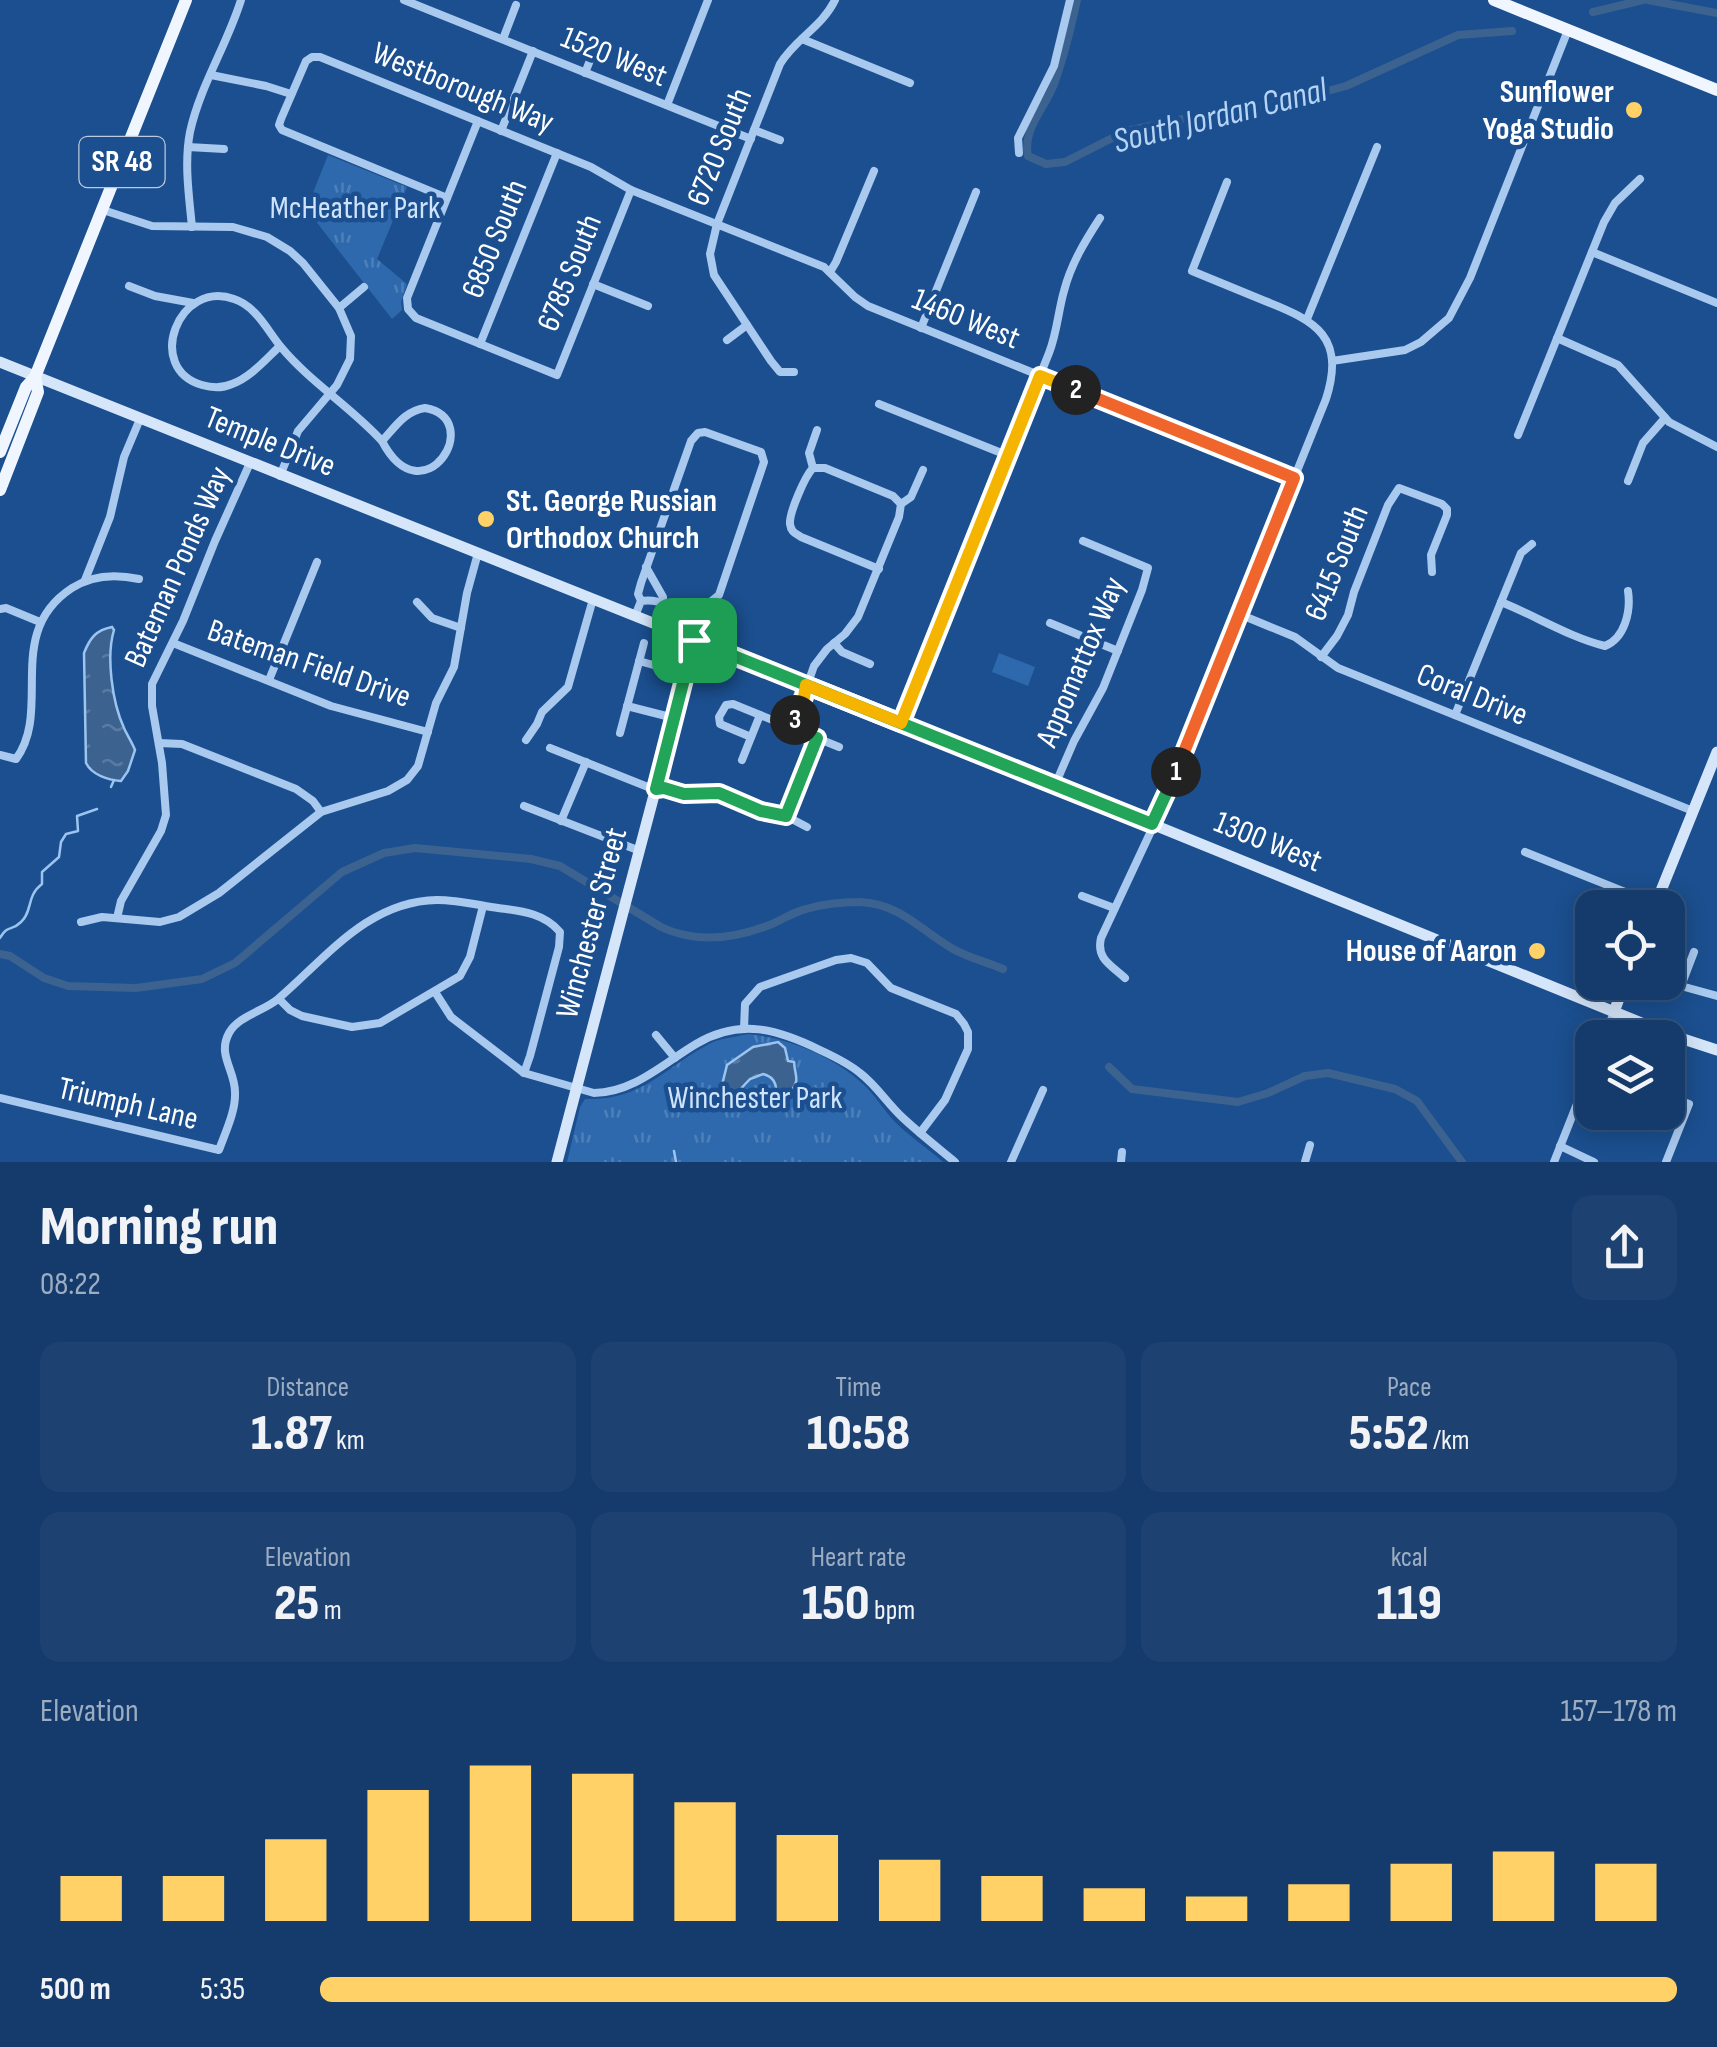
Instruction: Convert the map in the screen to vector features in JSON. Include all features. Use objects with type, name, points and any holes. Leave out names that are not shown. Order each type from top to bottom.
[{"type":"main road","name":"SR 48","points":[[0,452],[26,387],[36,378],[186,0]]},
{"type":"main road","points":[[1494,0],[1717,90]]},
{"type":"main road","name":"SR 48","points":[[0,490],[38,395],[36,378]]},
{"type":"street","points":[[192,227],[188,147],[195,116],[241,0]]},
{"type":"street","name":"1520 West","points":[[404,0],[424,4],[667,105],[780,140]]},
{"type":"street","points":[[667,105],[708,0]]},
{"type":"street","name":"6720 South","points":[[794,372],[780,372],[714,275],[711,245],[780,64],[790,49],[828,14],[835,0]]},
{"type":"street","points":[[1020,153],[1018,138],[1054,66],[1070,0]]},
{"type":"street","points":[[503,40],[516,5]]},
{"type":"street","points":[[1332,361],[1405,350],[1449,318],[1470,278],[1568,30]]},
{"type":"street","points":[[802,38],[910,83]]},
{"type":"street","points":[[585,72],[598,40]]},
{"type":"street","points":[[501,130],[533,51]]},
{"type":"street","name":"Westborough Way","points":[[447,198],[286,132],[279,125],[309,58],[320,57],[501,130],[605,173],[631,190]]},
{"type":"street","points":[[211,75],[291,94]]},
{"type":"street","points":[[478,122],[406,304],[410,314],[480,344]]},
{"type":"street","points":[[1307,319],[1377,146]]},
{"type":"street","points":[[188,147],[224,149]]},
{"type":"street","name":"6850 South","points":[[480,344],[557,153]]},
{"type":"street","points":[[830,272],[874,171]]},
{"type":"street","points":[[1518,435],[1610,209],[1640,179]]},
{"type":"street","points":[[1125,978],[1099,952],[1101,938],[1152,824],[1330,386],[1332,361],[1326,340],[1307,319],[1192,271],[1228,182]]},
{"type":"street","name":"1460 West","points":[[631,190],[816,264],[830,272],[861,303],[1294,478]]},
{"type":"street","name":"6785 South","points":[[480,344],[557,374],[631,190]]},
{"type":"street","points":[[921,328],[976,192]]},
{"type":"street","points":[[102,210],[152,226],[232,227],[258,234],[303,262],[339,308],[350,328],[352,348],[346,372],[298,431],[280,476]]},
{"type":"street","points":[[901,723],[1055,337],[1065,286],[1078,254],[1100,218]]},
{"type":"street","points":[[1592,252],[1717,303]]},
{"type":"street","points":[[593,284],[648,306]]},
{"type":"street","points":[[128,286],[193,303]]},
{"type":"street","points":[[339,308],[364,287]]},
{"type":"street","points":[[280,346],[231,385],[211,388],[182,375],[174,362],[172,347],[178,326],[193,303],[214,296],[239,300],[256,314],[280,346],[382,440],[397,462],[416,471],[438,464],[451,437],[450,424],[435,410],[414,410],[382,440]]},
{"type":"street","points":[[727,340],[747,325]]},
{"type":"street","points":[[1557,338],[1618,364],[1665,418],[1717,447]]},
{"type":"street","name":"Temple Drive","points":[[0,362],[521,570]]},
{"type":"street","points":[[879,404],[1008,456]]},
{"type":"street","points":[[1628,482],[1643,443],[1665,418]]},
{"type":"street","points":[[85,580],[110,517],[124,457],[140,419]]},
{"type":"street","points":[[813,468],[809,453],[817,430]]},
{"type":"street","points":[[635,616],[646,567],[690,442],[698,433],[705,432],[761,452],[764,462],[719,595],[689,612],[641,601]]},
{"type":"street","name":"Bateman Ponds Way","points":[[117,918],[121,901],[164,822],[166,798],[152,706],[154,678],[174,642],[250,464]]},
{"type":"street","points":[[878,569],[792,531],[790,522],[806,475],[813,468],[825,468],[893,496],[901,504]]},
{"type":"street","points":[[789,726],[820,656],[858,617],[899,518],[901,504],[911,497],[923,470]]},
{"type":"street","name":"6415 South","points":[[1321,658],[1342,626],[1388,504],[1399,488],[1446,509],[1431,555],[1432,572]]},
{"type":"street","name":"Appomattox Way","points":[[1055,785],[1095,706],[1148,568],[1083,542]]},
{"type":"street","points":[[1455,716],[1522,552],[1532,544]]},
{"type":"street","points":[[81,922],[102,916],[172,920],[219,893],[320,812],[400,786],[418,766],[436,703],[454,666],[478,553]]},
{"type":"street","points":[[268,680],[318,562]]},
{"type":"street","points":[[646,567],[664,597],[662,604]]},
{"type":"street","name":"1300 West","points":[[521,570],[1670,1035],[1717,1050]]},
{"type":"street","points":[[0,754],[14,760],[26,736],[31,664],[40,622],[58,598],[85,580],[115,576],[140,579]]},
{"type":"street","points":[[1501,602],[1605,646],[1619,635],[1628,612],[1628,591]]},
{"type":"street","points":[[526,740],[542,712],[568,686],[593,600]]},
{"type":"street","points":[[417,602],[432,618],[461,628]]},
{"type":"street","points":[[0,609],[40,622]]},
{"type":"street","name":"Coral Drive","points":[[1239,614],[1295,636],[1338,668],[1693,811]]},
{"type":"street","points":[[1050,624],[1118,651]]},
{"type":"street","name":"Winchester Street","points":[[557,1162],[694,640]]},
{"type":"street","name":"Bateman Field Drive","points":[[174,642],[331,706],[428,732]]},
{"type":"street","points":[[620,733],[644,643]]},
{"type":"street","points":[[834,643],[842,652],[870,664]]},
{"type":"street","points":[[639,662],[668,669]]},
{"type":"street","points":[[751,737],[720,724],[721,712],[728,704],[839,747]]},
{"type":"street","points":[[628,706],[674,718]]},
{"type":"street","points":[[742,760],[760,715]]},
{"type":"street","points":[[786,816],[817,738]]},
{"type":"street","points":[[159,743],[182,744],[296,789],[314,801],[320,812]]},
{"type":"street","points":[[550,748],[656,789],[719,793],[807,826]]},
{"type":"street","points":[[1661,890],[1717,752]]},
{"type":"street","points":[[562,822],[586,762]]},
{"type":"street","points":[[524,806],[640,851]]},
{"type":"street","points":[[1525,852],[1616,890]]},
{"type":"street","points":[[1082,896],[1114,908]]},
{"type":"street","points":[[483,906],[464,970],[455,980],[387,1020],[359,1028],[302,1016],[278,998],[349,934],[386,911],[410,903],[436,900],[483,906],[539,916],[554,925],[561,936],[524,1072]]},
{"type":"street","points":[[1694,952],[1681,986],[1717,996]]},
{"type":"street","points":[[744,1029],[746,1004],[760,987],[846,958],[867,963],[891,988],[953,1012],[968,1032],[968,1049],[947,1094],[920,1132]]},
{"type":"street","points":[[434,992],[451,1017],[524,1072],[599,1093],[646,1077],[712,1035],[744,1029],[784,1033],[849,1065],[955,1162]]},
{"type":"street","name":"Triumph Lane","points":[[0,1098],[219,1150],[236,1094],[224,1045],[236,1024],[278,998]]},
{"type":"street","points":[[1611,1020],[1618,1000]]},
{"type":"street","points":[[656,1035],[674,1058]]},
{"type":"street","points":[[1011,1162],[1043,1090]]},
{"type":"street","points":[[1554,1162],[1575,1108]]},
{"type":"street","points":[[1666,1162],[1679,1130]]},
{"type":"street","points":[[1305,1162],[1310,1145]]},
{"type":"street","points":[[1560,1146],[1594,1162]]},
{"type":"green space","name":"McHeather Park","points":[[328,155],[407,187],[377,259],[407,284],[402,310],[392,319],[311,215],[305,213]]},
{"type":"green space","points":[[999,653],[1035,667],[1028,686],[992,672]]},
{"type":"green space","name":"Winchester Park","points":[[748,1034],[794,1044],[838,1065],[943,1162],[567,1162],[585,1099],[622,1095],[652,1081],[709,1044]]},
{"type":"water","points":[[112,627],[113,692],[135,750],[121,781],[101,776],[86,763],[84,653],[94,636]]},
{"type":"water","points":[[778,1042],[785,1048],[788,1061],[794,1062],[796,1082],[789,1094],[776,1090],[772,1079],[763,1074],[750,1079],[731,1099],[724,1097],[727,1065],[753,1047]]},
{"type":"waterway","name":"South Jordan Canal","points":[[1077,0],[1054,84],[1028,137],[1028,156],[1046,164],[1065,162],[1126,131],[1287,102],[1346,86],[1458,35],[1512,31]]},
{"type":"waterway","name":"South Jordan Canal","points":[[1593,12],[1643,0]]},
{"type":"waterway","name":"South Jordan Canal","points":[[1648,0],[1717,13]]},
{"type":"waterway","points":[[111,787],[114,780]]},
{"type":"waterway","points":[[0,938],[25,918],[34,893],[42,884],[42,872],[59,857],[66,834],[78,831],[77,816],[97,809]]},
{"type":"waterway","points":[[0,954],[68,986],[136,988],[202,979],[235,963],[342,872],[384,853],[415,848],[531,859],[560,866],[661,927],[688,936],[716,938],[744,933],[802,910],[826,905],[874,904],[899,913],[959,952],[1003,969]]},
{"type":"waterway","points":[[1109,1067],[1132,1089],[1238,1102],[1305,1076],[1328,1073],[1395,1089],[1417,1101],[1462,1162]]},
{"type":"waterway","points":[[674,1151],[676,1162]]},
{"type":"place","name":"Sunflower Yoga Studio","points":[[1634,110]]},
{"type":"place","name":"St. George Russian Orthodox Church","points":[[486,519]]},
{"type":"place","name":"House of Aaron","points":[[1537,951]]},
{"type":"route","points":[[694,640],[656,789],[684,794],[719,793],[761,811],[786,816],[817,738],[792,728],[806,685],[901,723],[1040,376],[1294,478],[1152,824],[806,685],[694,640]]}]
